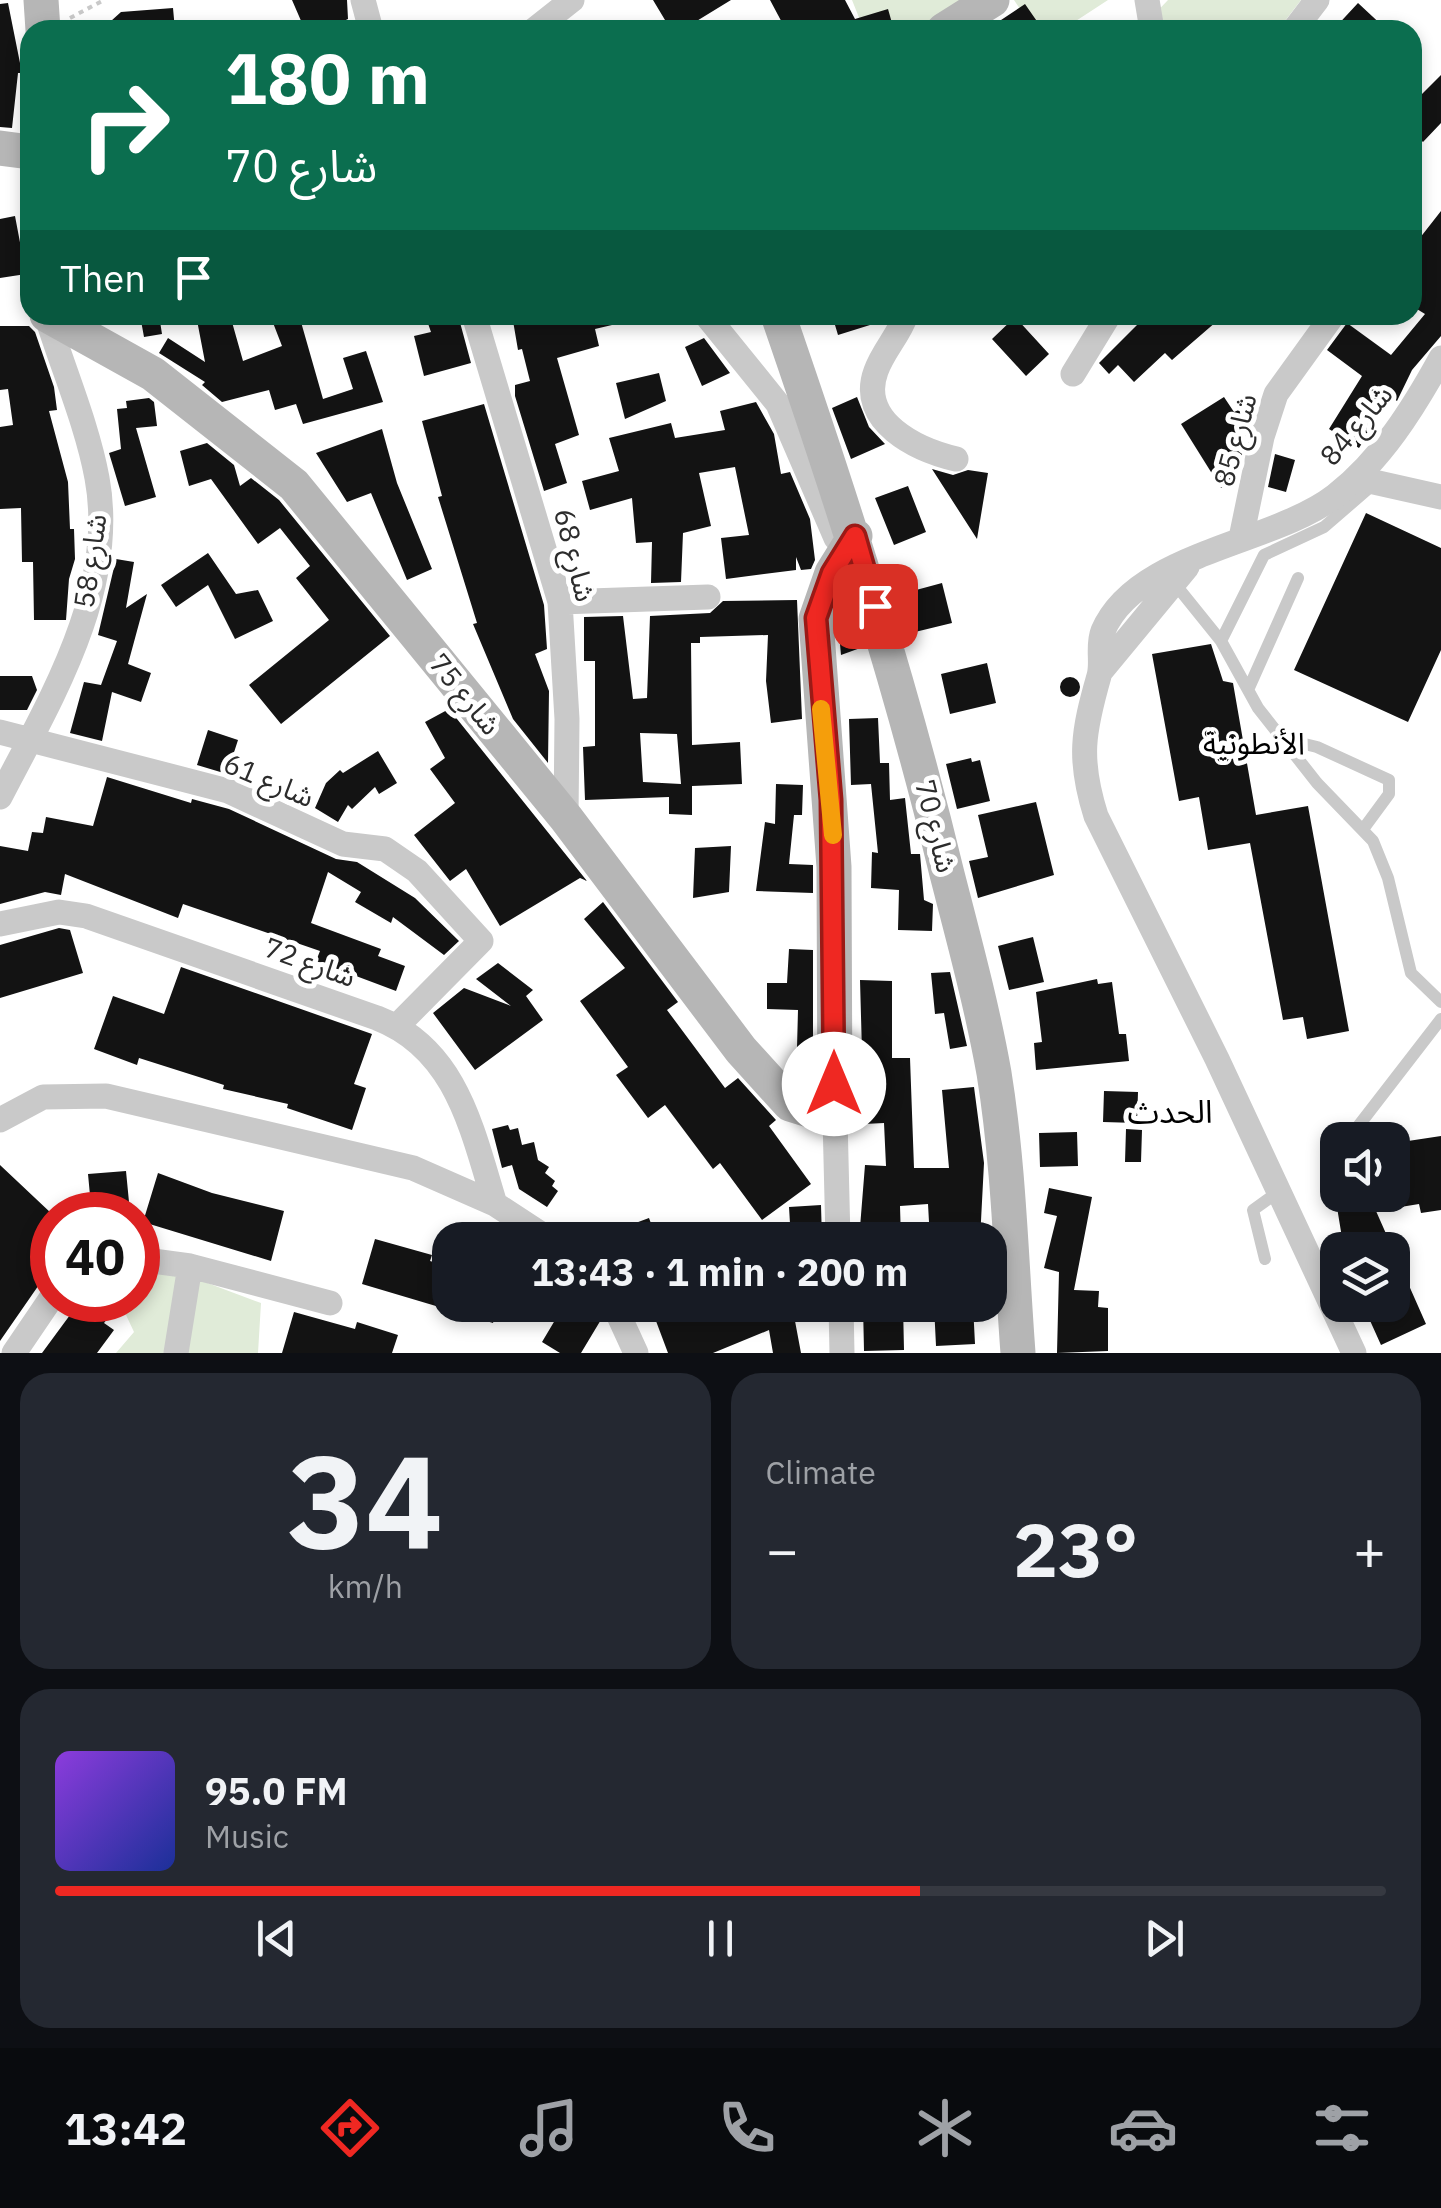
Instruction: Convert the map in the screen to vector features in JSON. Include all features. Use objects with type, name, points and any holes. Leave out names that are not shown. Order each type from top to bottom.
[{"type":"street","points":[[1302,20],[1317,0]]},
{"type":"street","name":"شارع 58","points":[[0,797],[79,633],[97,550],[97,479],[50,325]]},
{"type":"street","name":"شارع 75","points":[[63,325],[153,374],[294,486],[566,818],[753,1063],[790,1104],[834,1118]]},
{"type":"street","name":"شارع 68","points":[[477,325],[560,602],[567,719],[566,818]]},
{"type":"street","points":[[714,325],[778,404],[848,545],[823,593],[816,634],[831,800],[837,1222]]},
{"type":"street","name":"شارع 70","points":[[781,325],[848,545],[916,746],[994,1072],[1008,1191],[1018,1353]]},
{"type":"street","points":[[901,325],[874,375],[874,396],[882,416],[910,445],[956,459]]},
{"type":"street","points":[[1073,374],[1103,325]]},
{"type":"street","name":"شارع 85","points":[[1241,538],[1262,437],[1276,394],[1326,325]]},
{"type":"street","name":"شارع 84","points":[[1171,578],[1191,562],[1309,512],[1366,480],[1441,358]]},
{"type":"street","points":[[1366,480],[1441,497]]},
{"type":"street","points":[[1171,578],[1100,671],[1085,717],[1082,752],[1096,816],[1354,1353]]},
{"type":"street","points":[[560,602],[708,597]]},
{"type":"street","name":"شارع 61","points":[[0,732],[228,791],[342,844],[385,849],[417,871],[481,941],[397,1026]]},
{"type":"street","name":"شارع 72","points":[[0,924],[60,912],[86,916],[397,1026],[437,1057],[455,1085],[495,1204]]},
{"type":"street","points":[[0,1120],[43,1098],[106,1096],[413,1168],[495,1204],[522,1222]]},
{"type":"street","points":[[160,1262],[330,1302]]},
{"type":"street","points":[[176,1353],[190,1266]]},
{"type":"street","points":[[14,1353],[35,1322]]},
{"type":"street","points":[[622,1322],[636,1353]]},
{"type":"street","points":[[841,1322],[842,1353]]},
{"type":"lane","points":[[1221,640],[1264,554],[1324,526],[1366,480]]},
{"type":"lane","points":[[1171,578],[1221,640],[1248,690],[1317,784],[1364,828],[1381,858],[1411,973],[1441,1002]]},
{"type":"lane","points":[[1248,690],[1298,578]]},
{"type":"lane","points":[[1284,739],[1317,747],[1389,780],[1389,794],[1364,828]]},
{"type":"lane","points":[[1361,1122],[1441,1019]]},
{"type":"lane","points":[[1265,1259],[1252,1210],[1278,1192]]},
{"type":"path","points":[[63,20],[104,0]]},
{"type":"green space","points":[[852,0],[973,0],[936,20],[860,20]]},
{"type":"green space","points":[[1014,0],[1108,0],[1077,20],[1027,20]]},
{"type":"green space","points":[[1168,0],[1301,0],[1286,20],[1149,20]]},
{"type":"green space","points":[[160,1265],[261,1303],[258,1353],[116,1353],[134,1332],[129,1322],[160,1322]]},
{"type":"building","points":[[292,0],[347,0],[346,20],[301,20]]},
{"type":"building","points":[[653,0],[731,0],[698,20],[665,20]]},
{"type":"building","points":[[770,0],[845,0],[855,19],[888,9],[891,20],[781,20]]},
{"type":"building","points":[[8,3],[20,63],[12,128],[0,127],[0,4]]},
{"type":"building","points":[[1358,3],[1376,20],[1342,20]]},
{"type":"building","points":[[1025,4],[1036,20],[1001,20]]},
{"type":"building","points":[[173,8],[174,20],[112,20],[121,12]]},
{"type":"building","points":[[1441,75],[1441,123],[1423,142],[1422,141],[1422,94]]},
{"type":"building","points":[[1441,211],[1441,336],[1412,370],[1397,401],[1391,397],[1359,448],[1329,429],[1362,376],[1327,350],[1346,325],[1350,325],[1391,355],[1416,325],[1422,325],[1422,235]]},
{"type":"building","points":[[15,216],[20,275],[0,278],[0,219]]},
{"type":"building","points":[[142,325],[161,325],[162,334],[144,337]]},
{"type":"building","points":[[198,325],[233,325],[243,361],[282,346],[274,325],[302,325],[323,399],[353,389],[343,358],[366,351],[383,402],[303,424],[296,404],[275,410],[269,390],[222,402],[202,385],[205,382],[159,353],[168,338],[205,362]]},
{"type":"building","points":[[429,325],[461,325],[471,363],[424,376],[414,336],[431,332]]},
{"type":"building","points":[[514,325],[612,325],[595,329],[599,346],[557,358],[579,435],[555,444],[567,483],[544,491],[515,396],[515,385],[530,381],[522,349],[518,350]]},
{"type":"building","points":[[835,325],[870,325],[838,335]]},
{"type":"building","points":[[1007,325],[1022,325],[1049,354],[1026,376],[992,339]]},
{"type":"building","points":[[1137,325],[1212,325],[1172,360],[1165,353],[1134,382],[1118,365],[1109,374],[1099,363]]},
{"type":"building","points":[[0,326],[29,326],[35,332],[54,387],[57,410],[49,411],[68,482],[70,529],[74,529],[75,559],[69,579],[66,620],[34,620],[33,562],[22,562],[21,508],[0,509],[0,427],[13,425],[8,389],[0,390]]},
{"type":"building","points":[[704,338],[730,373],[702,386],[685,347]]},
{"type":"building","points":[[659,373],[666,401],[625,419],[616,383]]},
{"type":"building","points":[[857,397],[869,427],[885,444],[851,459],[832,408]]},
{"type":"building","points":[[1224,397],[1234,412],[1248,406],[1252,414],[1245,439],[1238,443],[1244,445],[1237,479],[1221,488],[1181,424]]},
{"type":"building","points":[[149,398],[154,402],[157,426],[136,428],[156,497],[125,506],[109,453],[121,449],[117,409],[127,408],[126,401]]},
{"type":"building","points":[[756,402],[774,434],[781,474],[790,472],[810,519],[815,560],[811,569],[801,570],[796,557],[796,570],[726,579],[721,538],[749,535],[735,467],[699,473],[711,526],[683,533],[681,582],[651,583],[652,542],[636,543],[632,498],[590,510],[582,481],[619,471],[609,438],[671,423],[675,438],[725,430],[720,411]]},
{"type":"building","points":[[484,404],[544,605],[547,649],[535,654],[549,691],[548,763],[513,719],[473,624],[477,623],[438,497],[442,496],[422,421]]},
{"type":"building","points":[[382,429],[397,483],[432,569],[407,580],[371,493],[347,502],[316,453]]},
{"type":"building","points":[[207,443],[234,465],[240,486],[251,478],[279,500],[390,636],[281,724],[249,685],[329,620],[296,578],[310,566],[280,528],[258,544],[211,479],[189,486],[180,451]]},
{"type":"building","points":[[1275,454],[1295,460],[1286,492],[1268,487]]},
{"type":"building","points":[[932,469],[953,475],[968,470],[988,473],[977,539]]},
{"type":"building","points":[[908,486],[926,532],[894,545],[875,498]]},
{"type":"building","points":[[1366,513],[1441,548],[1441,650],[1408,722],[1294,670]]},
{"type":"building","points":[[208,553],[236,594],[258,590],[273,621],[235,639],[208,585],[176,607],[161,585]]},
{"type":"building","points":[[116,559],[134,562],[126,608],[147,594],[128,664],[151,673],[141,702],[112,692],[102,741],[70,733],[84,682],[101,685],[117,641],[98,635]]},
{"type":"building","points":[[942,583],[952,623],[915,632],[905,593]]},
{"type":"building","points":[[797,600],[802,719],[771,723],[766,681],[768,635],[700,637],[700,643],[691,643],[692,745],[740,742],[742,784],[692,786],[692,815],[669,814],[669,797],[585,800],[583,747],[595,746],[595,661],[584,661],[584,617],[623,616],[633,699],[647,698],[650,616],[710,613],[723,601]],"holes":[[[640,733],[677,734],[681,784],[643,782]]]},
{"type":"building","points":[[850,602],[863,647],[841,655],[838,622],[844,603]]},
{"type":"building","points":[[1211,644],[1223,681],[1233,683],[1256,815],[1308,806],[1349,1031],[1307,1039],[1303,1017],[1283,1020],[1250,843],[1208,850],[1199,797],[1179,801],[1152,654]]},
{"type":"building","points":[[987,663],[996,703],[950,714],[941,674]]},
{"type":"building","points":[[0,676],[32,676],[37,690],[27,710],[0,710]]},
{"type":"building","points":[[1066,677],[1074,677],[1080,687],[1074,697],[1066,697],[1060,691],[1060,683]]},
{"type":"building","points":[[449,709],[587,881],[580,878],[500,926],[466,869],[450,881],[414,835],[455,803],[430,769],[445,758],[425,722]]},
{"type":"building","points":[[878,718],[880,763],[889,763],[890,800],[905,798],[911,854],[920,854],[924,900],[933,904],[932,931],[898,930],[899,890],[871,888],[872,852],[878,853],[871,784],[851,785],[849,719]]},
{"type":"building","points":[[208,730],[238,740],[227,774],[197,765]]},
{"type":"building","points":[[378,751],[397,783],[379,794],[375,787],[352,809],[348,805],[338,822],[315,808],[326,783],[340,770],[343,773]]},
{"type":"building","points":[[971,758],[972,762],[980,760],[990,801],[957,809],[946,764]]},
{"type":"building","points":[[107,777],[191,803],[192,799],[229,809],[336,859],[357,862],[415,898],[459,941],[444,955],[393,917],[391,923],[355,902],[361,892],[328,872],[311,923],[381,949],[378,956],[405,966],[396,991],[316,961],[320,951],[183,904],[178,918],[65,874],[61,895],[45,892],[0,904],[0,846],[28,851],[32,832],[43,833],[46,817],[93,826]]},
{"type":"building","points":[[776,784],[803,785],[802,815],[794,815],[789,864],[813,865],[813,893],[756,891],[765,822],[775,824]]},
{"type":"building","points":[[1036,802],[1054,875],[978,898],[969,861],[988,857],[978,815]]},
{"type":"building","points":[[731,846],[729,892],[693,898],[695,848]]},
{"type":"building","points":[[603,902],[678,1002],[667,1010],[725,1088],[738,1078],[776,1120],[769,1126],[811,1184],[762,1220],[720,1163],[713,1169],[665,1105],[648,1118],[616,1075],[628,1067],[580,1001],[625,968],[584,919]]},
{"type":"building","points":[[59,928],[70,930],[83,973],[0,998],[0,945]]},
{"type":"building","points":[[1033,937],[1044,982],[1009,990],[998,946]]},
{"type":"building","points":[[789,949],[813,950],[813,1049],[797,1048],[798,1010],[767,1009],[767,983],[787,983]]},
{"type":"building","points":[[498,963],[533,990],[526,996],[543,1020],[475,1070],[433,1013],[464,988],[511,1006],[476,979]]},
{"type":"building","points":[[181,967],[372,1034],[354,1084],[366,1088],[352,1130],[287,1108],[288,1104],[223,1089],[224,1085],[139,1058],[137,1065],[94,1049],[113,996],[164,1014]]},
{"type":"building","points":[[950,972],[967,1046],[950,1049],[944,1013],[935,1014],[931,973]]},
{"type":"building","points":[[1097,979],[1098,984],[1112,982],[1119,1034],[1126,1034],[1129,1061],[1036,1070],[1034,1043],[1042,1042],[1036,992]]},
{"type":"building","points":[[860,980],[892,981],[892,1058],[910,1058],[914,1168],[949,1168],[942,1090],[974,1087],[984,1163],[981,1222],[929,1222],[928,1204],[900,1206],[900,1222],[860,1222],[865,1165],[886,1166],[884,1123],[864,1124]]},
{"type":"building","points":[[1104,1091],[1138,1092],[1137,1123],[1103,1122]]},
{"type":"building","points":[[508,1125],[510,1130],[518,1128],[522,1145],[534,1142],[538,1160],[549,1167],[545,1173],[555,1181],[552,1186],[558,1191],[547,1207],[519,1189],[512,1165],[502,1168],[492,1129]]},
{"type":"building","points":[[1126,1129],[1142,1130],[1141,1162],[1125,1162]]},
{"type":"building","points":[[1077,1132],[1078,1166],[1040,1167],[1039,1133]]},
{"type":"building","points":[[1441,1136],[1441,1210],[1421,1213],[1419,1204],[1410,1205],[1410,1141]]},
{"type":"building","points":[[0,1165],[30,1193],[30,1298],[0,1341]]},
{"type":"building","points":[[126,1171],[128,1192],[90,1192],[88,1174]]},
{"type":"building","points":[[158,1173],[212,1193],[284,1211],[271,1261],[160,1227],[160,1192],[152,1192]]},
{"type":"building","points":[[1049,1188],[1092,1197],[1074,1290],[1099,1291],[1098,1307],[1108,1308],[1108,1351],[1057,1353],[1059,1272],[1044,1268],[1057,1216],[1044,1213]]},
{"type":"building","points":[[821,1205],[821,1222],[790,1222],[789,1207]]},
{"type":"building","points":[[1338,1212],[1376,1212],[1385,1232],[1341,1232]]},
{"type":"building","points":[[375,1239],[432,1255],[432,1305],[362,1284]]},
{"type":"building","points":[[1410,1288],[1426,1324],[1381,1345],[1371,1322],[1410,1322]]},
{"type":"building","points":[[294,1312],[355,1329],[357,1322],[398,1335],[392,1353],[282,1353]]},
{"type":"building","points":[[65,1322],[105,1322],[114,1330],[97,1353],[42,1353]]},
{"type":"building","points":[[554,1322],[600,1322],[581,1353],[560,1353],[542,1342]]},
{"type":"building","points":[[656,1322],[795,1322],[801,1353],[773,1353],[769,1330],[713,1353],[668,1353]]},
{"type":"building","points":[[863,1322],[903,1322],[904,1350],[864,1351]]},
{"type":"building","points":[[935,1322],[974,1322],[975,1344],[936,1346]]},
{"type":"slow traffic","points":[[821,709],[833,835]]},
{"type":"district","name":"الأنطونية","points":[[1254,744]]},
{"type":"district","name":"الحدث","points":[[1170,1112]]},
{"type":"route","points":[[834,1084],[834,867],[816,618],[832,573],[855,536],[875,606]]}]
